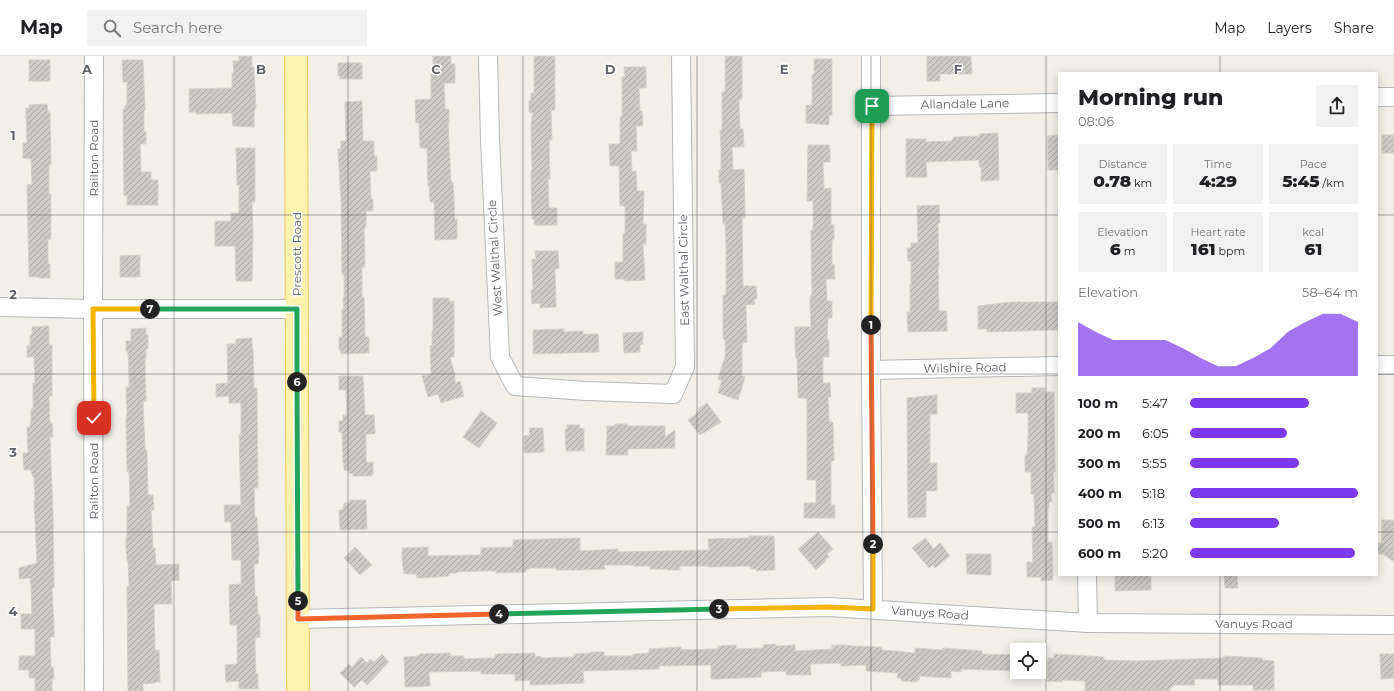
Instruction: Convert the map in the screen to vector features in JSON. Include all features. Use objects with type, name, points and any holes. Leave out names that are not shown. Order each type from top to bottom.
[{"type":"main road","name":"Prescott Road","points":[[296,56],[298,691]]},
{"type":"street","name":"Railton Road","points":[[94,56],[94,691]]},
{"type":"street","name":"West Walthal Circle","points":[[488,56],[490,139],[500,357],[515,386],[586,392]]},
{"type":"street","name":"East Walthal Circle","points":[[586,392],[672,394],[685,367],[681,56]]},
{"type":"street","points":[[871,56],[873,609]]},
{"type":"street","points":[[1378,97],[1394,97]]},
{"type":"street","name":"Allandale Lane","points":[[872,106],[1058,102]]},
{"type":"street","points":[[0,307],[93,309],[297,309]]},
{"type":"street","points":[[1378,365],[1394,365]]},
{"type":"street","name":"Wilshire Road","points":[[871,370],[1058,366]]},
{"type":"street","points":[[1087,576],[1088,622]]},
{"type":"street","name":"Vanuys Road","points":[[298,619],[829,607],[1088,622],[1394,625]]},
{"type":"building","points":[[239,56],[252,56],[256,108],[254,111],[254,127],[233,126],[232,113],[196,114],[196,112],[189,112],[189,89],[232,88],[232,73],[234,73],[233,61],[239,61]]},
{"type":"building","points":[[433,56],[451,56],[451,64],[455,64],[455,83],[444,83],[445,109],[449,109],[448,123],[451,182],[453,182],[455,220],[457,219],[457,239],[435,240],[434,202],[430,202],[428,186],[427,148],[420,148],[419,123],[416,123],[415,100],[431,99]]},
{"type":"building","points":[[534,56],[555,56],[555,110],[551,110],[552,140],[549,140],[550,179],[548,179],[549,208],[557,208],[557,225],[534,225],[534,219],[532,219],[531,123],[533,113],[529,112],[529,101],[531,101],[531,93],[534,93]]},
{"type":"building","points":[[725,56],[742,56],[742,99],[739,100],[740,129],[743,129],[744,147],[732,147],[733,170],[744,169],[745,218],[742,218],[743,286],[756,286],[757,299],[754,299],[755,304],[746,305],[747,342],[742,343],[742,376],[745,377],[738,400],[718,393],[722,380],[718,379],[725,357],[725,339],[723,339],[723,295],[726,295],[726,248],[725,223],[723,224],[719,170],[721,170],[720,130],[722,130],[722,92],[725,92]]},
{"type":"building","points":[[927,56],[971,56],[972,74],[940,74],[940,81],[927,81]]},
{"type":"building","points":[[814,59],[832,59],[832,115],[829,115],[829,125],[806,123],[806,105],[812,105],[812,75],[814,74]]},
{"type":"building","points":[[29,60],[50,60],[50,81],[29,81]]},
{"type":"building","points":[[122,60],[143,60],[145,110],[144,132],[146,132],[146,144],[140,144],[141,172],[151,172],[151,180],[158,180],[158,205],[127,205],[127,195],[124,196],[123,109],[125,109],[125,105],[127,105],[127,82],[123,82]]},
{"type":"building","points":[[338,63],[362,63],[362,79],[340,79],[340,76],[338,76]]},
{"type":"building","points":[[624,67],[646,67],[646,88],[639,88],[640,111],[642,111],[643,126],[636,126],[637,151],[631,151],[632,171],[636,171],[637,191],[644,191],[643,224],[646,224],[646,244],[643,244],[645,280],[625,281],[624,279],[615,279],[615,262],[623,262],[625,206],[620,206],[619,166],[610,166],[609,144],[620,143],[622,77],[625,77]]},
{"type":"building","points":[[362,101],[363,141],[374,141],[374,156],[377,156],[377,171],[370,171],[373,211],[366,211],[366,225],[364,229],[365,267],[362,267],[362,297],[364,297],[365,337],[369,337],[369,353],[341,354],[341,350],[339,350],[339,337],[342,337],[344,274],[342,274],[341,201],[338,149],[341,149],[341,141],[346,141],[345,102]]},
{"type":"building","points":[[47,104],[48,112],[50,112],[51,165],[49,165],[49,194],[51,194],[51,239],[48,239],[48,264],[50,264],[50,278],[39,278],[29,277],[27,185],[32,184],[31,159],[23,158],[23,143],[27,143],[26,108],[29,108],[29,105]]},
{"type":"building","points":[[998,133],[999,180],[981,181],[981,167],[979,167],[979,160],[926,162],[927,177],[906,177],[906,139],[926,139],[926,142],[952,141],[954,137],[980,136],[979,134]]},
{"type":"building","points":[[1058,135],[1058,170],[1048,170],[1047,136]]},
{"type":"building","points":[[1382,135],[1394,135],[1394,153],[1382,153]]},
{"type":"building","points":[[808,145],[829,145],[830,149],[830,162],[823,162],[824,189],[831,188],[831,225],[834,225],[834,240],[832,240],[832,265],[834,264],[835,279],[826,279],[827,301],[832,301],[832,318],[828,318],[827,340],[829,340],[829,357],[823,357],[823,383],[830,383],[831,397],[828,397],[829,422],[833,422],[834,461],[831,461],[831,505],[835,505],[835,518],[804,518],[804,503],[816,503],[816,480],[807,480],[807,398],[798,398],[797,358],[795,347],[795,327],[811,327],[811,230],[813,230],[813,201],[807,201]]},
{"type":"building","points":[[236,148],[255,148],[255,202],[252,202],[252,281],[236,281],[235,246],[215,246],[215,221],[231,221],[231,213],[239,213],[239,185],[237,185]]},
{"type":"building","points":[[939,205],[939,311],[947,311],[947,331],[908,332],[907,312],[910,312],[911,261],[908,261],[907,248],[911,248],[911,243],[918,243],[917,206]]},
{"type":"building","points":[[535,251],[558,251],[559,268],[555,269],[556,307],[540,308],[540,303],[532,304],[532,259],[536,259]]},
{"type":"building","points":[[140,255],[140,277],[120,277],[120,256]]},
{"type":"building","points":[[433,298],[449,298],[449,302],[454,301],[454,357],[450,357],[455,375],[455,383],[460,381],[464,396],[441,403],[438,394],[428,397],[422,376],[431,374],[430,346],[432,345],[433,331]]},
{"type":"building","points":[[1011,302],[1058,302],[1058,330],[987,332],[987,329],[978,329],[978,306]]},
{"type":"building","points":[[49,326],[49,345],[52,345],[52,396],[49,396],[50,423],[52,423],[53,437],[50,437],[54,588],[52,588],[54,637],[50,637],[51,667],[53,667],[54,679],[52,679],[52,691],[35,691],[35,678],[29,678],[29,670],[19,670],[19,656],[35,656],[35,629],[21,629],[21,614],[32,614],[30,578],[19,579],[19,568],[37,563],[34,477],[31,470],[24,470],[23,453],[28,453],[27,427],[30,427],[31,423],[31,409],[33,409],[33,383],[35,383],[34,357],[27,357],[27,346],[30,346],[32,327]]},
{"type":"building","points":[[146,328],[146,335],[148,335],[148,349],[146,349],[145,359],[146,401],[143,402],[145,450],[147,450],[148,495],[153,495],[154,510],[151,510],[153,548],[155,548],[156,565],[179,564],[179,580],[171,581],[172,604],[154,604],[155,650],[159,650],[160,682],[143,684],[143,691],[128,691],[127,587],[129,587],[126,538],[127,506],[130,506],[129,472],[127,472],[126,387],[129,387],[129,378],[126,341],[131,341],[131,329]]},
{"type":"building","points":[[564,329],[564,332],[583,331],[583,334],[598,334],[599,352],[533,354],[533,330]]},
{"type":"building","points":[[643,332],[643,344],[640,345],[640,352],[624,353],[623,333]]},
{"type":"building","points":[[252,338],[254,388],[257,388],[258,488],[254,488],[255,517],[257,517],[259,553],[258,564],[254,564],[255,596],[257,596],[258,615],[260,615],[260,637],[255,638],[258,689],[239,689],[239,681],[226,682],[225,665],[237,664],[237,625],[230,625],[229,585],[241,584],[241,560],[232,560],[231,522],[225,522],[224,505],[241,505],[239,435],[241,435],[241,403],[229,403],[229,396],[216,397],[216,384],[228,383],[227,344],[236,344],[236,339]]},
{"type":"building","points":[[339,376],[363,376],[365,415],[374,415],[375,432],[374,434],[366,434],[366,460],[368,463],[373,462],[372,476],[353,476],[353,474],[349,473],[349,471],[344,470],[342,432],[339,432],[339,421],[343,421],[343,415],[347,415],[346,390],[339,390]]},
{"type":"building","points":[[1032,388],[1045,388],[1045,392],[1054,392],[1054,493],[1051,493],[1052,502],[1049,502],[1048,508],[1048,542],[1052,542],[1053,580],[1041,581],[1041,577],[1027,577],[1027,562],[1033,562],[1032,527],[1035,527],[1034,494],[1031,494],[1031,472],[1025,472],[1025,455],[1027,455],[1028,440],[1028,413],[1016,413],[1016,393],[1032,393]]},
{"type":"building","points":[[937,395],[937,414],[930,414],[930,463],[937,463],[937,491],[926,491],[926,517],[908,518],[907,398]]},
{"type":"building","points":[[707,403],[721,422],[700,435],[688,420],[696,414],[699,410],[698,409]]},
{"type":"building","points":[[481,411],[497,423],[479,448],[463,437]]},
{"type":"building","points":[[615,424],[627,424],[627,426],[665,426],[665,437],[675,430],[675,448],[628,449],[628,455],[606,455],[607,426],[615,426]]},
{"type":"building","points":[[567,425],[580,425],[579,428],[584,429],[584,451],[566,451],[565,429],[567,429]]},
{"type":"building","points":[[529,428],[543,428],[544,452],[524,453],[524,436],[530,435]]},
{"type":"building","points":[[350,500],[366,500],[367,529],[340,530],[339,510],[343,510],[344,503],[350,503]]},
{"type":"building","points":[[1382,520],[1394,520],[1394,562],[1383,554],[1378,554],[1378,543],[1382,543]]},
{"type":"building","points":[[818,532],[833,549],[827,554],[829,557],[825,560],[826,561],[816,570],[798,549]]},
{"type":"building","points":[[749,536],[774,536],[775,570],[756,571],[756,569],[750,568],[750,566],[680,566],[680,570],[668,570],[650,569],[650,566],[604,565],[605,569],[556,570],[556,568],[531,568],[526,570],[526,572],[457,572],[449,573],[449,576],[417,578],[416,574],[404,574],[402,560],[402,548],[428,547],[428,556],[481,555],[481,548],[513,547],[513,540],[580,538],[580,551],[618,549],[618,552],[709,550],[708,539],[749,538]]},
{"type":"building","points":[[925,538],[934,549],[940,543],[950,556],[935,568],[932,565],[929,568],[912,548]]},
{"type":"building","points":[[355,547],[372,565],[360,575],[344,558]]},
{"type":"building","points":[[966,554],[991,554],[991,575],[967,574]]},
{"type":"building","points":[[1115,576],[1151,576],[1151,590],[1115,591]]},
{"type":"building","points":[[1224,576],[1237,576],[1238,588],[1225,588]]},
{"type":"building","points":[[736,645],[736,649],[763,648],[763,645],[795,645],[795,651],[832,649],[832,645],[847,645],[882,647],[882,650],[915,653],[915,648],[943,650],[943,648],[982,651],[982,654],[1010,655],[1010,671],[961,669],[961,672],[951,671],[951,678],[920,676],[917,682],[901,681],[901,678],[897,678],[898,673],[866,671],[866,665],[841,666],[841,663],[810,664],[811,675],[786,675],[786,671],[761,672],[761,677],[719,679],[711,679],[711,665],[659,666],[659,669],[583,671],[584,683],[530,685],[530,680],[515,681],[515,674],[481,674],[481,671],[429,672],[430,686],[405,687],[404,657],[419,656],[419,654],[450,653],[450,656],[464,656],[464,659],[495,658],[495,654],[535,653],[535,657],[541,656],[541,658],[574,657],[574,654],[591,652],[604,652],[604,656],[633,656],[633,654],[649,653],[649,649],[681,647],[681,650],[718,649],[718,646]]},
{"type":"building","points":[[382,654],[389,662],[367,685],[362,680],[354,687],[340,673],[349,664],[352,667],[361,657],[367,663],[370,659],[374,662]]},
{"type":"building","points":[[1054,654],[1104,657],[1104,660],[1136,661],[1224,658],[1224,656],[1262,658],[1262,660],[1274,661],[1274,690],[1253,690],[1253,685],[1218,685],[1218,679],[1194,679],[1195,685],[1173,685],[1173,687],[1170,687],[1170,691],[1085,691],[1085,681],[1047,681],[1048,658],[1054,658]]},
{"type":"building","points":[[1380,654],[1394,654],[1394,678],[1381,679]]},
{"type":"route","points":[[94,418],[93,309],[297,309],[298,619],[829,607],[873,609],[871,370],[872,106]]}]
